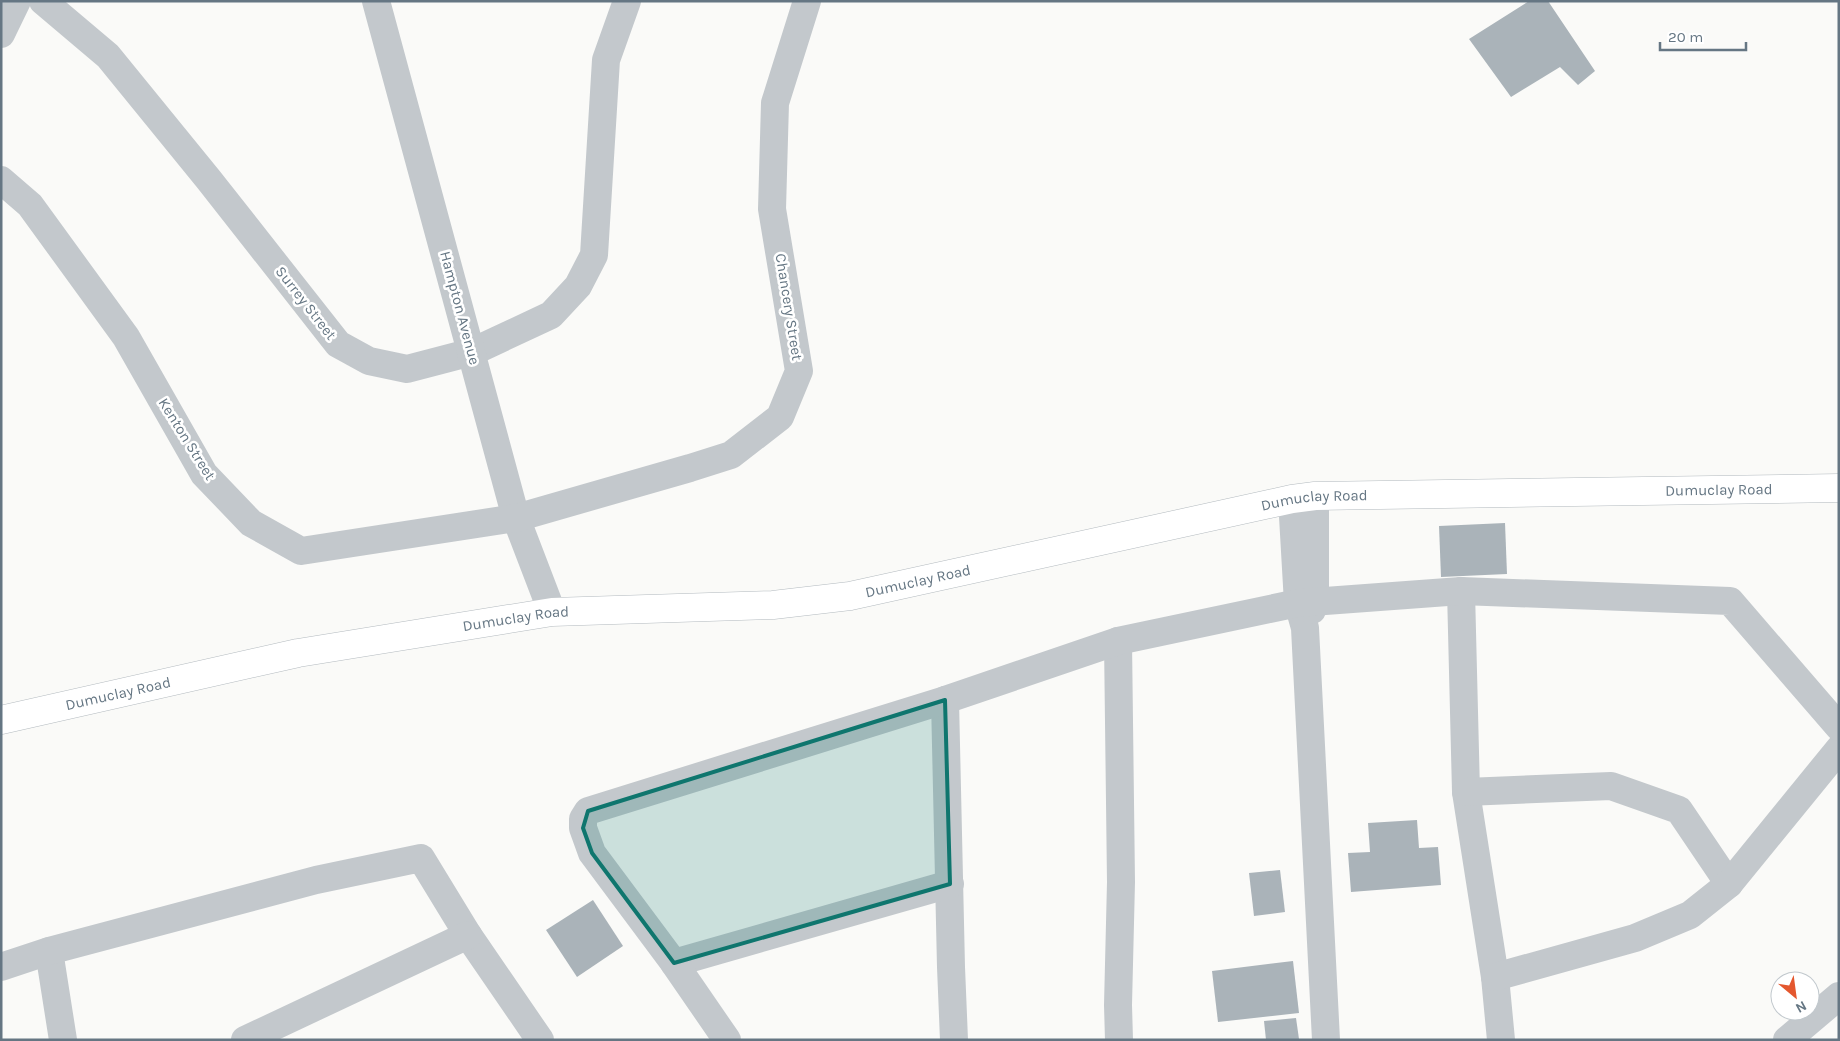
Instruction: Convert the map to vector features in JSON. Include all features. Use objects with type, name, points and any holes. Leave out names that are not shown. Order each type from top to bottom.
[{"type":"street","points":[[1,34],[16,1]]},
{"type":"street","name":"Surrey Street","points":[[43,1],[108,56],[209,180],[338,344],[369,361],[407,369],[472,352],[551,315],[578,286],[594,255],[606,60],[627,1]]},
{"type":"street","name":"Hampton Avenue","points":[[376,1],[516,518],[552,612]]},
{"type":"street","name":"Chancery Street","points":[[516,518],[731,455],[780,417],[799,372],[772,210],[775,103],[807,1]]},
{"type":"street","name":"Kenton Street","points":[[1,180],[30,205],[126,337],[204,474],[251,523],[301,551],[516,518]]},
{"type":"street","name":"Dumuclay Road","points":[[1,720],[298,653],[552,612],[773,605],[850,596],[1303,498],[1839,488]]},
{"type":"street","points":[[1303,498],[1306,611],[1326,1040]]},
{"type":"street","points":[[1461,591],[1466,792],[1495,977],[1500,1040]]},
{"type":"street","points":[[727,1040],[674,963],[592,853],[583,828],[583,819],[588,811],[946,700],[1118,642],[1306,611],[1461,591],[1730,601],[1839,727]]},
{"type":"street","points":[[1118,642],[1121,882],[1119,1040]]},
{"type":"street","points":[[946,700],[954,1040]]},
{"type":"street","points":[[1495,977],[1635,938],[1690,915],[1729,884],[1839,749]]},
{"type":"street","points":[[1466,792],[1611,786],[1679,810],[1729,884]]},
{"type":"street","points":[[1,966],[49,951],[316,880],[421,858],[468,936],[535,1038]]},
{"type":"street","points":[[674,963],[950,884]]},
{"type":"street","points":[[245,1040],[468,936]]},
{"type":"street","points":[[49,951],[62,1040]]},
{"type":"street","points":[[1787,1040],[1839,996]]},
{"type":"highlighted area","points":[[945,700],[950,884],[674,963],[592,853],[583,828],[588,811]]},
{"type":"building","points":[[1529,1],[1548,1],[1595,71],[1578,85],[1560,67],[1511,97],[1469,39]]},
{"type":"building","points":[[1505,523],[1507,574],[1441,577],[1439,526]]},
{"type":"building","points":[[1417,820],[1419,848],[1438,847],[1441,885],[1351,892],[1348,853],[1370,852],[1368,823]]},
{"type":"building","points":[[1280,870],[1285,912],[1254,916],[1249,873]]},
{"type":"building","points":[[593,900],[623,946],[577,977],[546,930]]},
{"type":"building","points":[[1293,961],[1299,1013],[1218,1022],[1212,971]]},
{"type":"building","points":[[1296,1018],[1299,1039],[1266,1040],[1264,1021]]}]
